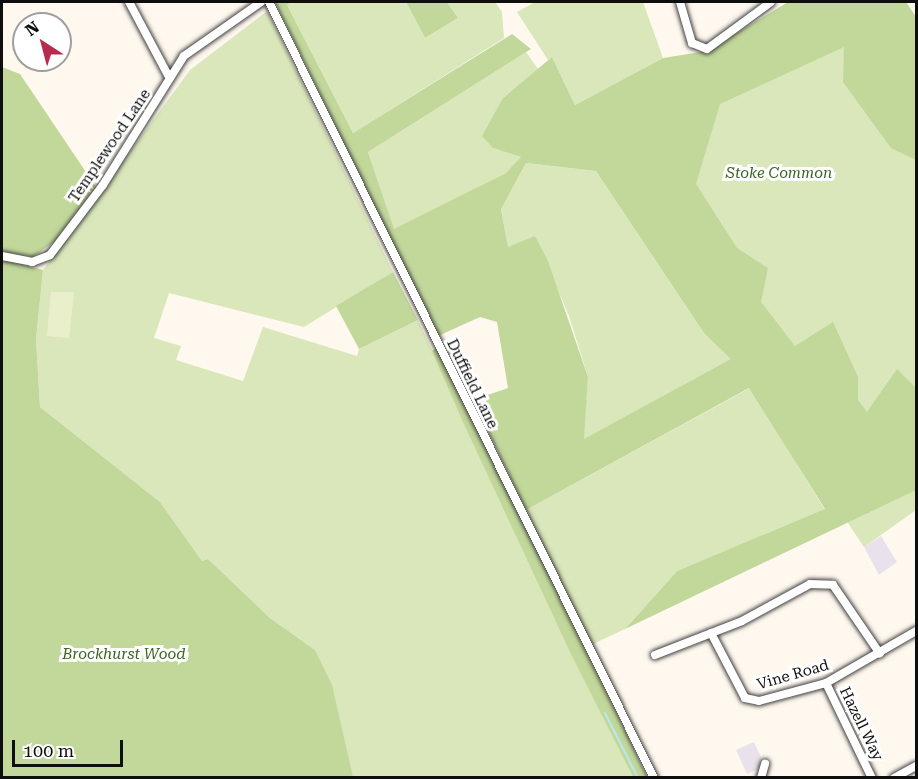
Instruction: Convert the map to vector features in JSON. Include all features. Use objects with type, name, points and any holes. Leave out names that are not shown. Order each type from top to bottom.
[{"type":"street","points":[[129,2],[169,77]]},
{"type":"street","name":"Templewood Lane","points":[[2,256],[32,262],[50,255],[109,176],[184,56],[261,2]]},
{"type":"street","name":"Duffield Lane","points":[[269,2],[654,777]]},
{"type":"street","points":[[680,2],[692,43],[707,49],[771,2]]},
{"type":"street","points":[[655,655],[711,633],[810,584],[833,585],[880,654]]},
{"type":"street","name":"Vine Road","points":[[711,633],[746,698],[759,701],[826,683],[880,654],[916,631]]},
{"type":"street","name":"Hazell Way","points":[[826,683],[872,777]]},
{"type":"street","points":[[762,777],[765,764]]},
{"type":"street","points":[[894,777],[916,766]]},
{"type":"shaded area","points":[[881,536],[897,562],[879,575],[864,547]]},
{"type":"shaded area","points":[[754,742],[765,766],[747,774],[736,750]]},
{"type":"green space","points":[[275,2],[291,2],[287,5],[353,133],[512,34],[531,49],[368,152],[394,229],[506,173],[521,157],[493,148],[482,136],[503,98],[552,57],[575,105],[663,58],[707,51],[788,2],[906,2],[916,17],[916,160],[891,148],[843,82],[844,47],[720,104],[696,184],[737,248],[768,268],[761,302],[795,346],[833,322],[858,377],[858,400],[867,412],[897,369],[916,388],[916,490],[625,629],[677,571],[825,509],[749,388],[526,510],[473,400],[508,388],[497,322],[480,317],[438,336]],"holes":[[[526,163],[596,171],[704,333],[731,359],[584,439],[588,377],[548,261],[535,236],[508,247],[501,209]]]},
{"type":"green space","points":[[291,2],[406,2],[425,38],[458,18],[447,2],[495,2],[502,12],[504,38],[353,133],[287,5]]},
{"type":"green space","points":[[406,2],[447,2],[458,18],[425,38]]},
{"type":"green space","points":[[535,2],[643,2],[663,58],[575,105],[552,57],[548,60],[517,12]]},
{"type":"green space","name":"Stoke Common","points":[[906,2],[916,17],[916,510],[864,547],[723,336],[673,80]]},
{"type":"green space","points":[[267,11],[393,272],[304,327],[169,293],[154,338],[181,346],[176,360],[243,381],[263,327],[357,356],[359,349],[418,320],[633,777],[353,777],[315,650],[270,618],[208,559],[202,561],[160,502],[40,407],[36,339],[43,270],[190,70]]},
{"type":"green space","points":[[526,52],[538,69],[503,98],[493,148],[522,157],[506,173],[394,230],[368,152]]},
{"type":"green space","points":[[2,67],[20,74],[96,187],[55,241],[33,257],[2,252]]},
{"type":"green space","points":[[526,163],[596,171],[704,333],[732,359],[583,440],[588,377],[569,316],[535,237],[508,248],[501,208]]},
{"type":"green space","name":"Brockhurst Wood","points":[[2,259],[43,270],[36,339],[40,407],[160,502],[202,561],[208,559],[270,618],[315,650],[332,685],[353,777],[2,777]]},
{"type":"green space","points":[[393,272],[418,320],[359,349],[336,306]]},
{"type":"green space","points":[[51,292],[74,292],[69,338],[47,336]]},
{"type":"green space","points":[[436,348],[591,657],[647,777],[633,777],[571,654],[462,420],[432,351]]},
{"type":"green space","points":[[750,388],[825,510],[677,571],[625,629],[591,645],[526,510]]},
{"type":"waterway","points":[[605,713],[638,778]]}]
